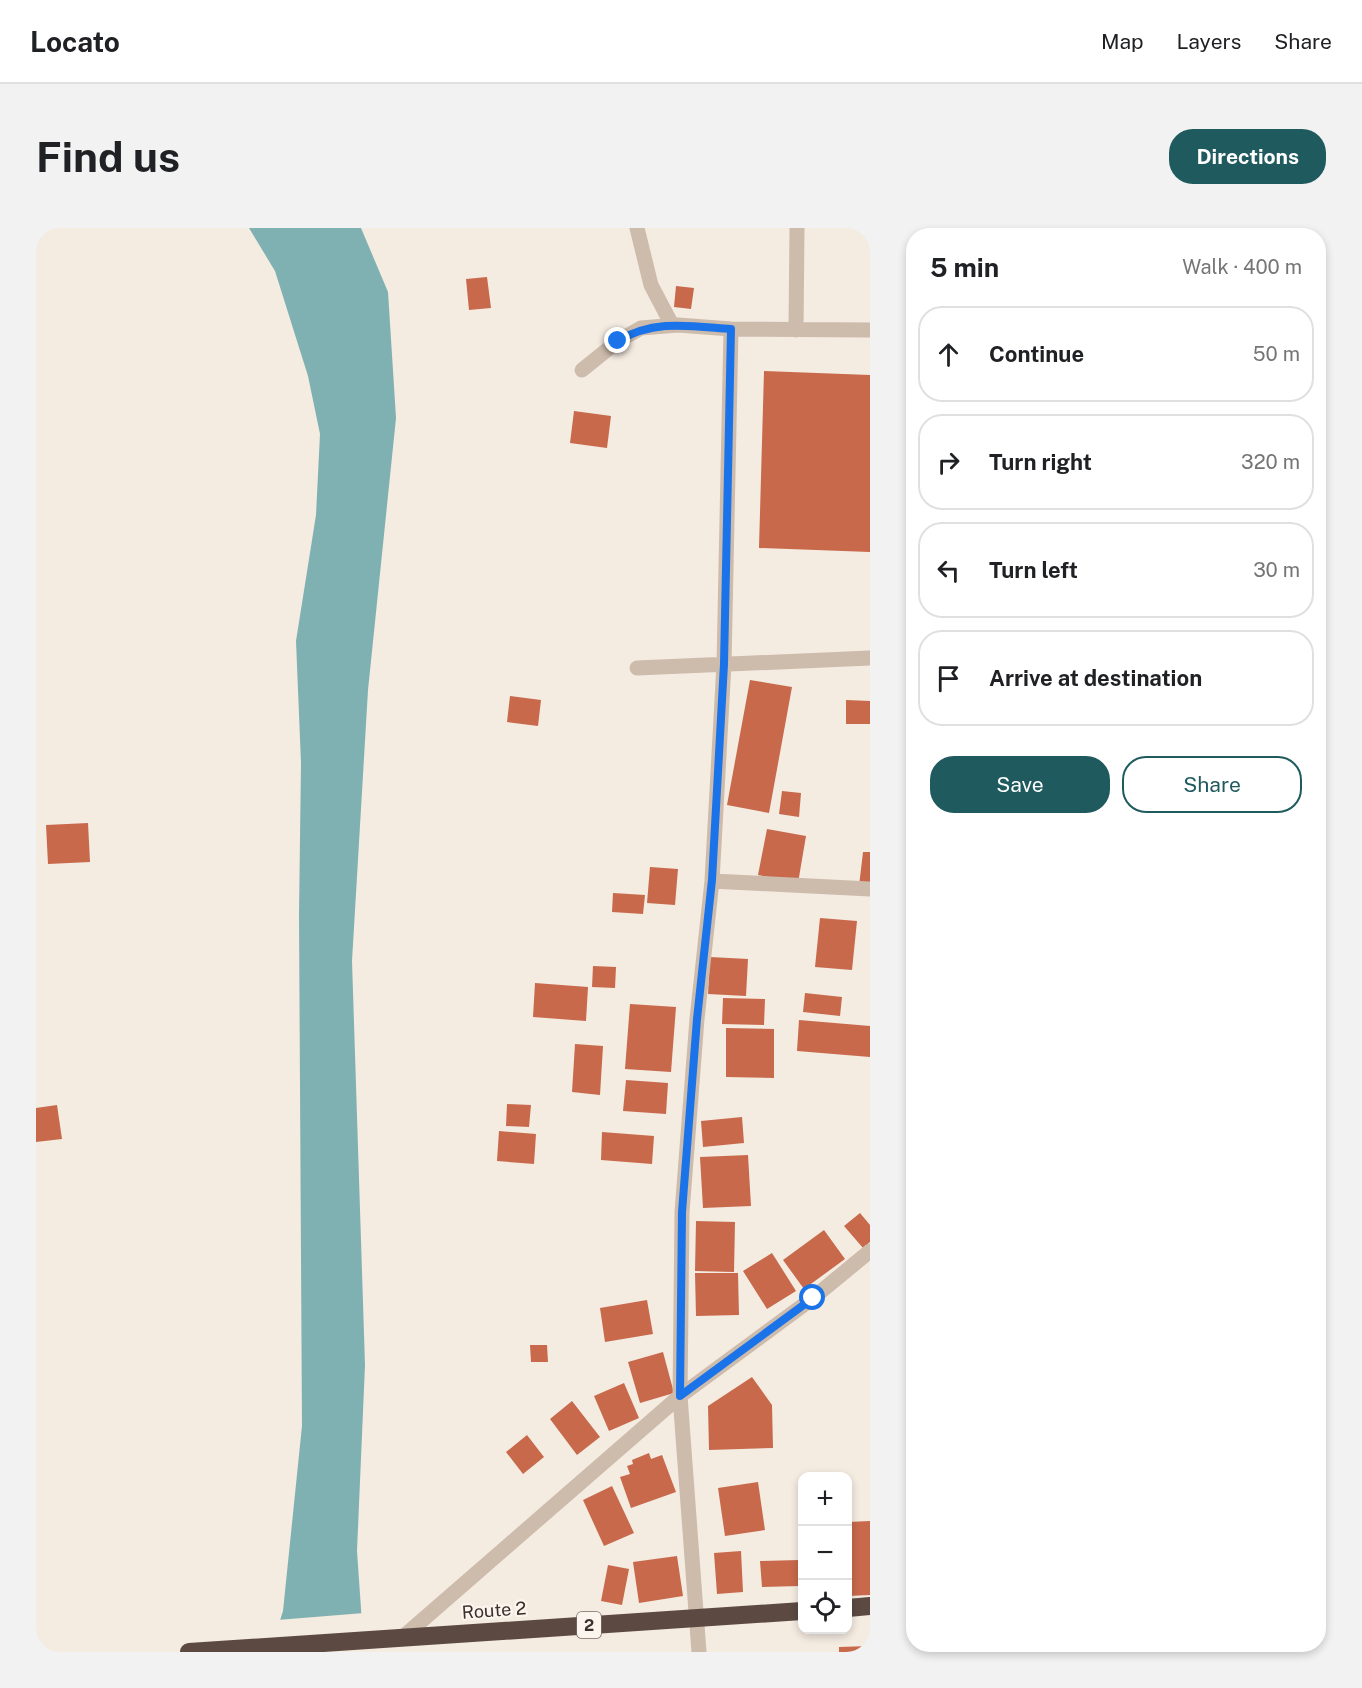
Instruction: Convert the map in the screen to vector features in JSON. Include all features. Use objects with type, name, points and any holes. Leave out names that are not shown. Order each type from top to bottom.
[{"type":"highway","points":[[852,1608],[870,1606]]},
{"type":"highway","name":"Route 2","points":[[189,1652],[798,1611]]},
{"type":"street","points":[[637,228],[651,285],[672,325]]},
{"type":"street","points":[[796,330],[797,228]]},
{"type":"street","points":[[582,370],[641,328],[672,325],[731,329],[870,330]]},
{"type":"street","points":[[699,1652],[699,1618],[680,1396],[682,1212],[697,1019],[712,880],[724,664],[731,329]]},
{"type":"street","points":[[637,668],[870,658]]},
{"type":"street","points":[[712,880],[870,889]]},
{"type":"street","points":[[404,1637],[680,1396],[813,1298],[870,1251]]},
{"type":"water","points":[[249,228],[361,228],[388,292],[396,418],[368,690],[352,961],[365,1365],[357,1551],[364,1652],[270,1652],[283,1611],[302,1426],[299,915],[301,763],[296,641],[316,515],[320,434],[308,376],[275,271]]},
{"type":"pier","points":[[364,1613],[367,1652],[267,1652],[277,1620]]},
{"type":"building","points":[[487,277],[491,308],[469,310],[466,279]]},
{"type":"building","points":[[676,286],[694,288],[691,309],[674,307]]},
{"type":"building","points":[[764,371],[870,375],[870,552],[759,548]]},
{"type":"building","points":[[574,411],[611,416],[607,448],[570,443]]},
{"type":"building","points":[[750,680],[792,687],[769,813],[727,805]]},
{"type":"building","points":[[510,696],[541,700],[538,726],[507,722]]},
{"type":"building","points":[[846,700],[870,701],[870,724],[846,724]]},
{"type":"building","points":[[782,791],[801,793],[799,817],[779,814]]},
{"type":"building","points":[[88,823],[90,862],[48,864],[46,825]]},
{"type":"building","points":[[767,829],[806,836],[798,883],[758,875]]},
{"type":"building","points":[[863,852],[870,852],[870,887],[859,886]]},
{"type":"building","points":[[650,867],[678,869],[675,905],[647,903]]},
{"type":"building","points":[[613,893],[645,895],[643,914],[612,912]]},
{"type":"building","points":[[820,918],[857,921],[852,970],[815,967]]},
{"type":"building","points":[[710,957],[748,959],[746,996],[708,994]]},
{"type":"building","points":[[593,966],[616,967],[615,988],[592,987]]},
{"type":"building","points":[[535,983],[588,987],[586,1021],[533,1017]]},
{"type":"building","points":[[805,993],[842,997],[840,1016],[803,1012]]},
{"type":"building","points":[[723,998],[765,999],[764,1025],[722,1024]]},
{"type":"building","points":[[630,1004],[676,1007],[671,1072],[625,1069]]},
{"type":"building","points":[[799,1020],[870,1026],[870,1057],[797,1051]]},
{"type":"building","points":[[726,1028],[774,1029],[774,1078],[726,1077]]},
{"type":"building","points":[[575,1044],[603,1046],[600,1095],[572,1092]]},
{"type":"building","points":[[626,1080],[668,1083],[666,1114],[623,1111]]},
{"type":"building","points":[[507,1104],[531,1105],[529,1127],[506,1126]]},
{"type":"building","points":[[57,1105],[62,1139],[36,1142],[36,1108]]},
{"type":"building","points":[[742,1117],[744,1143],[703,1147],[701,1121]]},
{"type":"building","points":[[499,1131],[536,1134],[534,1164],[497,1161]]},
{"type":"building","points":[[602,1132],[654,1136],[652,1164],[601,1160]]},
{"type":"building","points":[[748,1155],[751,1206],[703,1208],[700,1157]]},
{"type":"building","points":[[860,1213],[870,1225],[870,1242],[863,1248],[844,1226]]},
{"type":"building","points":[[696,1221],[735,1222],[734,1272],[695,1271]]},
{"type":"building","points":[[824,1230],[845,1259],[804,1289],[783,1260]]},
{"type":"building","points":[[772,1253],[796,1291],[767,1309],[743,1271]]},
{"type":"building","points":[[695,1273],[738,1273],[739,1315],[696,1316]]},
{"type":"building","points":[[647,1300],[653,1334],[605,1342],[600,1308]]},
{"type":"building","points":[[530,1345],[547,1345],[548,1362],[531,1362]]},
{"type":"building","points":[[663,1352],[674,1393],[640,1403],[628,1362]]},
{"type":"building","points":[[752,1377],[772,1405],[773,1448],[709,1450],[708,1406]]},
{"type":"building","points":[[624,1383],[639,1418],[609,1431],[594,1396]]},
{"type":"building","points":[[572,1401],[600,1437],[577,1455],[550,1419]]},
{"type":"building","points":[[527,1435],[544,1457],[523,1474],[506,1452]]},
{"type":"building","points":[[649,1453],[651,1459],[662,1455],[676,1492],[631,1508],[620,1477],[630,1474],[627,1466],[633,1464],[632,1460]]},
{"type":"building","points":[[758,1482],[765,1530],[725,1536],[718,1488]]},
{"type":"building","points":[[612,1486],[634,1533],[604,1546],[583,1500]]},
{"type":"building","points":[[870,1521],[870,1595],[852,1596],[852,1522]]},
{"type":"building","points":[[741,1551],[743,1592],[717,1594],[714,1553]]},
{"type":"building","points":[[677,1556],[683,1596],[639,1603],[633,1562]]},
{"type":"building","points":[[798,1560],[798,1586],[762,1587],[760,1561]]},
{"type":"building","points":[[608,1565],[629,1569],[622,1605],[601,1601]]},
{"type":"building","points":[[870,1646],[870,1652],[839,1652],[839,1647]]},
{"type":"route","points":[[618,341],[641,328],[678,325],[731,329],[724,664],[712,880],[697,1019],[682,1212],[680,1396],[813,1298]]}]
